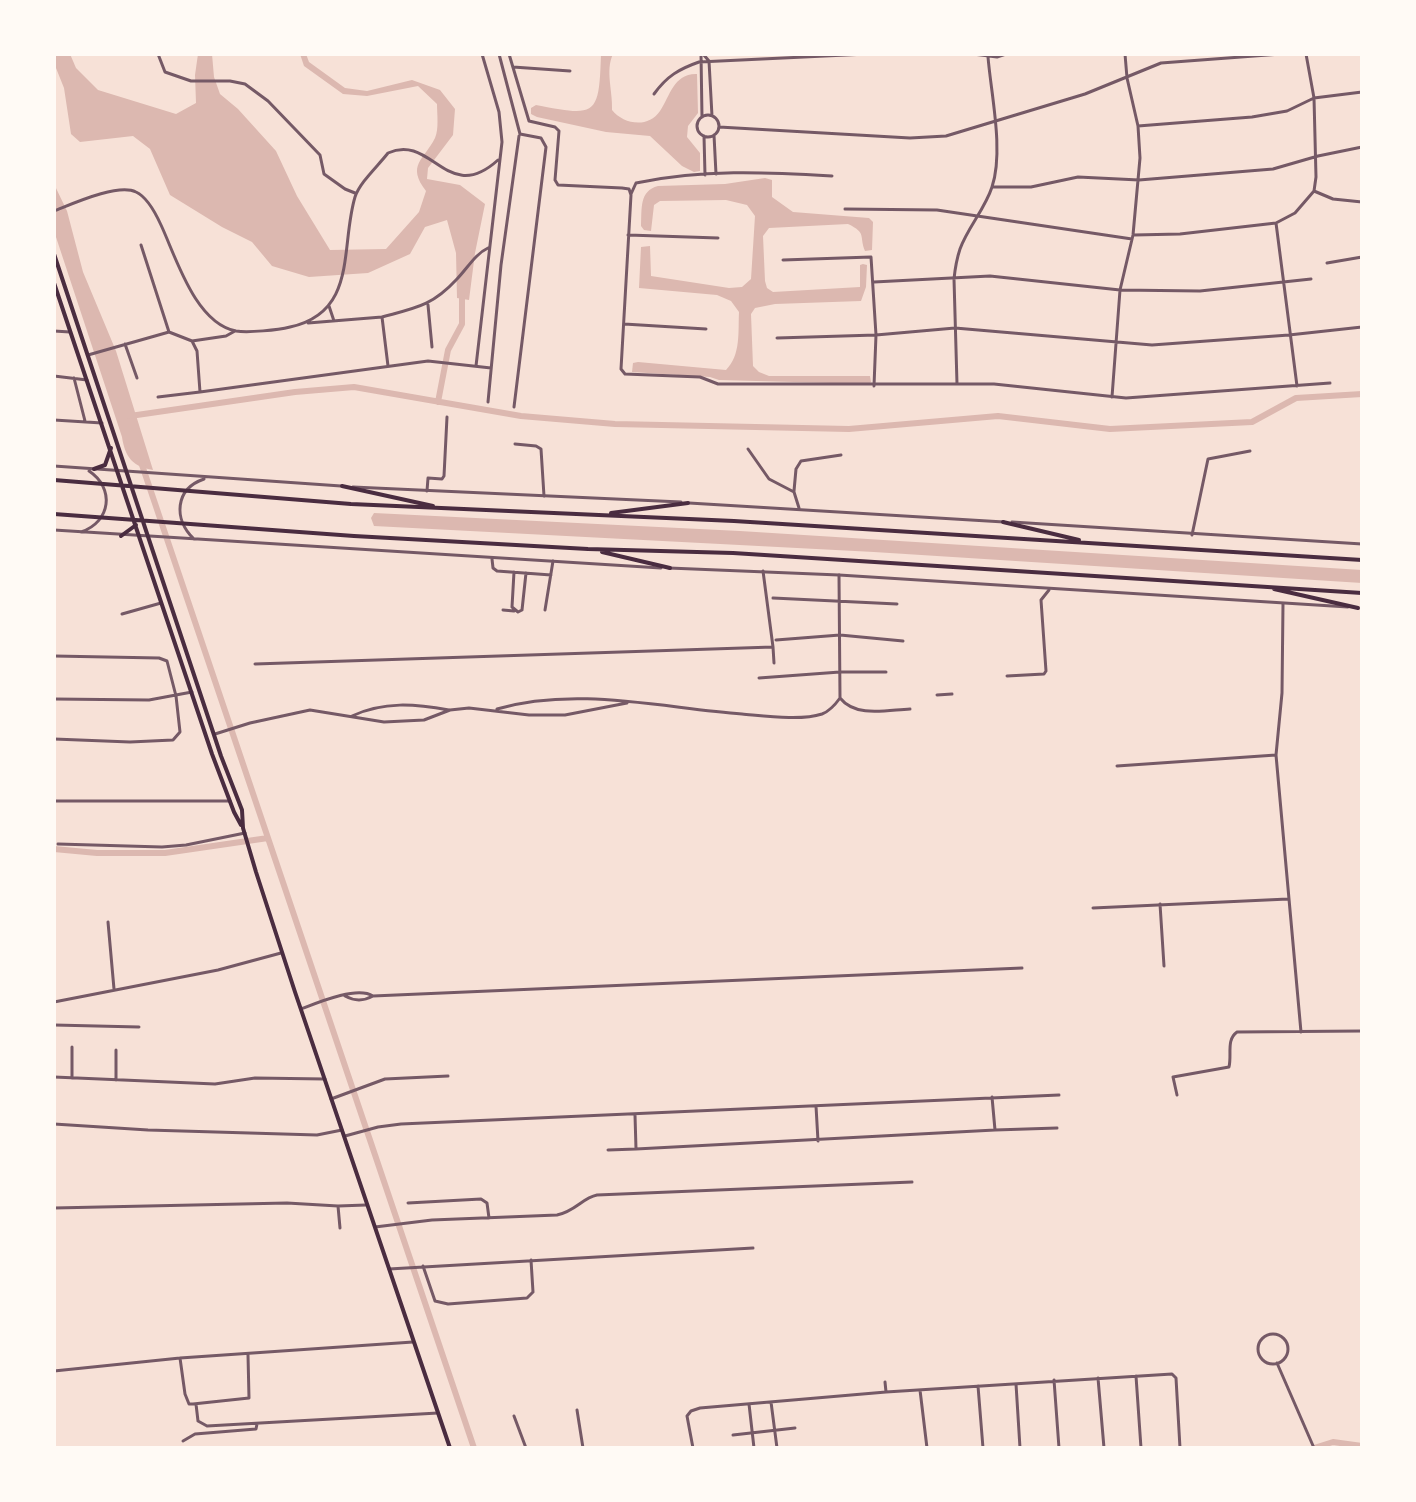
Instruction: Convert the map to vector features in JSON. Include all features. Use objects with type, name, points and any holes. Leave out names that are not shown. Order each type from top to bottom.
[{"type":"main road","points":[[54,254],[91,355],[214,734],[242,810],[248,846],[282,953],[450,1448]]},
{"type":"main road","points":[[54,283],[192,692],[230,801],[245,833]]},
{"type":"main road","points":[[79,359],[91,355]]},
{"type":"main road","points":[[94,469],[106,463],[111,447]]},
{"type":"main road","points":[[54,480],[351,504],[605,514],[1362,560]]},
{"type":"main road","points":[[342,486],[446,509]]},
{"type":"main road","points":[[605,514],[688,503]]},
{"type":"main road","points":[[54,514],[354,536],[588,549],[733,553],[1362,593]]},
{"type":"main road","points":[[121,536],[136,522]]},
{"type":"main road","points":[[1003,522],[1092,543]]},
{"type":"main road","points":[[588,549],[670,568]]},
{"type":"main road","points":[[1269,587],[1360,608]]},
{"type":"street","points":[[158,54],[165,72],[191,81],[245,84],[268,101],[320,155],[324,174],[356,193]]},
{"type":"street","points":[[476,366],[502,142],[501,120],[482,54]]},
{"type":"street","points":[[488,402],[501,265],[520,134],[499,54]]},
{"type":"street","points":[[509,54],[529,121],[555,127],[559,131],[555,180],[558,185],[622,188],[629,189],[631,195]]},
{"type":"street","points":[[705,175],[704,136],[698,128],[702,117],[699,62],[702,54],[709,61],[712,116]]},
{"type":"street","points":[[654,94],[663,81],[677,70],[699,62],[867,54]]},
{"type":"street","points":[[973,54],[988,57],[1006,54]]},
{"type":"street","points":[[1112,397],[1120,290],[1133,237],[1139,180],[1138,126],[1125,54]]},
{"type":"street","points":[[719,127],[920,138],[946,136],[1127,78],[1161,63],[1281,54]]},
{"type":"street","points":[[845,209],[937,210],[1133,237],[1276,223],[1295,213],[1314,191],[1318,156],[1314,98],[1306,54]]},
{"type":"street","points":[[957,384],[954,279],[961,247],[992,187],[996,153],[988,57]]},
{"type":"street","points":[[513,67],[570,71]]},
{"type":"street","points":[[1138,126],[1287,111],[1314,98],[1362,92]]},
{"type":"street","points":[[702,117],[712,116],[717,119],[719,127],[714,135],[716,174]]},
{"type":"street","points":[[514,407],[546,147],[541,138],[520,134]]},
{"type":"street","points":[[704,136],[714,135]]},
{"type":"street","points":[[992,187],[1031,187],[1078,177],[1139,180],[1273,169],[1362,147]]},
{"type":"street","points":[[308,323],[329,306],[343,280],[356,193],[388,153],[407,150],[439,164],[451,173],[468,176],[485,172],[498,160]]},
{"type":"street","points":[[832,176],[743,171],[636,183],[631,195],[628,235],[621,369],[625,374],[700,377],[718,384],[994,384],[1112,397],[1330,383]]},
{"type":"street","points":[[54,211],[120,190],[135,191],[157,217],[186,284],[198,301],[214,319],[235,331]]},
{"type":"street","points":[[1314,191],[1333,199],[1362,202]]},
{"type":"street","points":[[1276,223],[1297,386]]},
{"type":"street","points":[[628,235],[718,238]]},
{"type":"street","points":[[141,245],[169,332]]},
{"type":"street","points":[[91,355],[169,332],[192,341],[226,336],[235,331],[382,317],[428,305],[455,281],[481,251],[488,248]]},
{"type":"street","points":[[783,260],[871,257],[876,335],[874,386]]},
{"type":"street","points":[[1327,263],[1362,257]]},
{"type":"street","points":[[874,282],[1001,276],[1120,290],[1200,291],[1311,279]]},
{"type":"street","points":[[428,305],[432,347]]},
{"type":"street","points":[[329,306],[334,321]]},
{"type":"street","points":[[382,317],[389,367]]},
{"type":"street","points":[[624,324],[706,329]]},
{"type":"street","points":[[777,338],[876,335],[955,328],[1152,345],[1362,327]]},
{"type":"street","points":[[54,331],[70,332]]},
{"type":"street","points":[[192,341],[197,351],[200,392]]},
{"type":"street","points":[[125,344],[137,378]]},
{"type":"street","points":[[158,397],[441,362],[491,368]]},
{"type":"street","points":[[54,376],[87,380]]},
{"type":"street","points":[[74,378],[86,422]]},
{"type":"street","points":[[427,491],[428,478],[442,479],[444,476],[447,417]]},
{"type":"street","points":[[54,420],[102,423]]},
{"type":"street","points":[[515,444],[541,449],[544,496]]},
{"type":"street","points":[[748,449],[769,479],[794,492]]},
{"type":"street","points":[[1192,535],[1208,459],[1250,451]]},
{"type":"street","points":[[799,508],[794,492],[796,469],[801,461],[841,455]]},
{"type":"street","points":[[54,466],[342,486],[799,508],[1362,544]]},
{"type":"street","points":[[80,533],[102,518],[107,499],[102,482],[86,469]]},
{"type":"street","points":[[196,541],[184,529],[179,509],[181,497],[189,487],[208,478]]},
{"type":"street","points":[[54,530],[196,541],[839,575],[1360,608]]},
{"type":"street","points":[[492,558],[495,570],[551,575]]},
{"type":"street","points":[[545,610],[553,561]]},
{"type":"street","points":[[763,571],[774,663]]},
{"type":"street","points":[[514,572],[514,611]]},
{"type":"street","points":[[503,610],[522,610],[526,573]]},
{"type":"street","points":[[352,716],[365,709],[402,704],[450,710],[497,709],[548,699],[631,702],[770,717],[821,714],[829,711],[840,698],[839,575]]},
{"type":"street","points":[[1007,676],[1046,671],[1041,600],[1049,590]]},
{"type":"street","points":[[773,598],[897,604]]},
{"type":"street","points":[[122,614],[163,603]]},
{"type":"street","points":[[1283,604],[1282,693],[1276,755],[1301,1032]]},
{"type":"street","points":[[776,640],[840,635],[903,641]]},
{"type":"street","points":[[255,664],[773,647]]},
{"type":"street","points":[[54,656],[159,658],[167,661],[176,696],[180,732],[173,740],[54,739]]},
{"type":"street","points":[[759,678],[886,672]]},
{"type":"street","points":[[54,699],[117,701],[192,692]]},
{"type":"street","points":[[937,695],[952,694]]},
{"type":"street","points":[[840,698],[852,709],[910,709]]},
{"type":"street","points":[[497,709],[529,715],[565,715],[631,702]]},
{"type":"street","points":[[214,734],[310,710],[366,720],[402,721],[434,718],[450,710]]},
{"type":"street","points":[[1117,766],[1276,755]]},
{"type":"street","points":[[54,801],[230,801]]},
{"type":"street","points":[[58,844],[186,845],[245,833]]},
{"type":"street","points":[[1093,908],[1288,899]]},
{"type":"street","points":[[1160,904],[1164,966]]},
{"type":"street","points":[[108,922],[114,989]]},
{"type":"street","points":[[54,1002],[218,970],[282,953]]},
{"type":"street","points":[[301,1009],[350,993],[367,992],[373,996],[1022,968]]},
{"type":"street","points":[[54,1025],[139,1027]]},
{"type":"street","points":[[1177,1095],[1173,1077],[1229,1067],[1231,1038],[1237,1032],[1362,1031]]},
{"type":"street","points":[[72,1047],[72,1078]]},
{"type":"street","points":[[116,1050],[116,1080]]},
{"type":"street","points":[[331,1099],[385,1079],[448,1076]]},
{"type":"street","points":[[54,1077],[215,1084],[255,1078],[325,1079]]},
{"type":"street","points":[[54,1124],[317,1135],[378,1127],[1059,1095]]},
{"type":"street","points":[[992,1097],[995,1130]]},
{"type":"street","points":[[816,1106],[818,1141]]},
{"type":"street","points":[[635,1115],[636,1149]]},
{"type":"street","points":[[608,1150],[1057,1128]]},
{"type":"street","points":[[375,1227],[432,1220],[567,1213],[597,1195],[912,1182]]},
{"type":"street","points":[[408,1203],[481,1199],[487,1203],[489,1218]]},
{"type":"street","points":[[54,1208],[287,1203],[367,1205]]},
{"type":"street","points":[[338,1206],[340,1228]]},
{"type":"street","points":[[389,1269],[753,1248]]},
{"type":"street","points":[[422,1266],[435,1301],[448,1304],[527,1298],[533,1292],[531,1260]]},
{"type":"street","points":[[1270,1334],[1279,1335],[1288,1345],[1287,1355],[1277,1363],[1267,1362],[1259,1354],[1261,1340],[1270,1334]]},
{"type":"street","points":[[54,1371],[180,1358],[414,1342]]},
{"type":"street","points":[[180,1358],[186,1400],[189,1404],[196,1404],[249,1398],[248,1355]]},
{"type":"street","points":[[1277,1363],[1314,1448]]},
{"type":"street","points":[[693,1448],[687,1416],[691,1411],[886,1392],[1172,1374],[1176,1378],[1180,1448]]},
{"type":"street","points":[[1136,1376],[1141,1448]]},
{"type":"street","points":[[1098,1378],[1104,1448]]},
{"type":"street","points":[[1054,1380],[1059,1448]]},
{"type":"street","points":[[885,1382],[886,1392]]},
{"type":"street","points":[[1016,1383],[1020,1448]]},
{"type":"street","points":[[978,1386],[983,1448]]},
{"type":"street","points":[[920,1390],[927,1448]]},
{"type":"street","points":[[771,1402],[777,1448]]},
{"type":"street","points":[[749,1403],[754,1448]]},
{"type":"street","points":[[196,1404],[198,1421],[202,1426],[438,1413]]},
{"type":"street","points":[[577,1410],[583,1448]]},
{"type":"street","points":[[514,1416],[526,1448]]},
{"type":"street","points":[[183,1441],[195,1434],[256,1429],[257,1424]]},
{"type":"street","points":[[733,1435],[795,1428]]},
{"type":"shaded area","points":[[54,54],[70,54],[76,68],[98,90],[176,114],[196,103],[198,54],[212,54],[214,77],[220,94],[276,151],[297,196],[330,250],[386,249],[419,212],[426,191],[417,169],[436,134],[437,104],[418,86],[367,96],[343,94],[304,66],[300,54],[306,54],[309,62],[345,88],[367,91],[412,80],[440,90],[455,109],[453,135],[428,168],[427,179],[460,185],[485,204],[469,300],[457,298],[456,253],[447,220],[425,227],[410,254],[368,273],[309,277],[272,266],[252,242],[170,195],[150,149],[133,136],[80,142],[71,134],[64,88],[54,63]]},
{"type":"shaded area","points":[[601,54],[613,54],[609,74],[612,110],[629,121],[642,122],[655,117],[678,81],[697,74],[698,113],[688,126],[687,137],[700,153],[700,171],[694,172],[682,166],[650,136],[606,132],[531,114],[531,108],[536,105],[572,111],[591,107],[599,90]]},
{"type":"shaded area","points":[[765,178],[772,180],[772,197],[793,212],[869,218],[873,222],[872,250],[865,251],[860,233],[848,224],[769,228],[763,236],[765,281],[767,288],[773,292],[860,287],[860,265],[863,264],[867,265],[866,287],[861,301],[775,304],[755,308],[751,314],[753,366],[769,376],[870,376],[871,382],[719,380],[632,372],[633,363],[638,362],[726,370],[734,357],[738,335],[739,312],[731,301],[717,295],[639,288],[641,247],[650,246],[651,276],[729,288],[742,287],[751,279],[755,216],[747,205],[726,200],[660,201],[654,205],[651,231],[641,226],[647,192],[658,186],[725,184]]},
{"type":"shaded area","points":[[54,184],[67,211],[83,272],[116,351],[153,470],[135,464],[125,450],[54,231]]},
{"type":"shaded area","points":[[374,513],[740,531],[1362,570],[1362,583],[874,552],[374,526],[371,518]]},
{"type":"waterway","points":[[438,402],[448,350],[462,324],[462,299]]},
{"type":"waterway","points":[[130,416],[295,392],[354,387],[521,416],[615,424],[849,429],[998,416],[1110,429],[1252,422],[1296,398],[1362,394]]},
{"type":"waterway","points":[[141,462],[474,1448]]},
{"type":"waterway","points":[[54,849],[97,853],[165,853],[268,838]]},
{"type":"waterway","points":[[1314,1448],[1333,1442],[1362,1446]]}]
